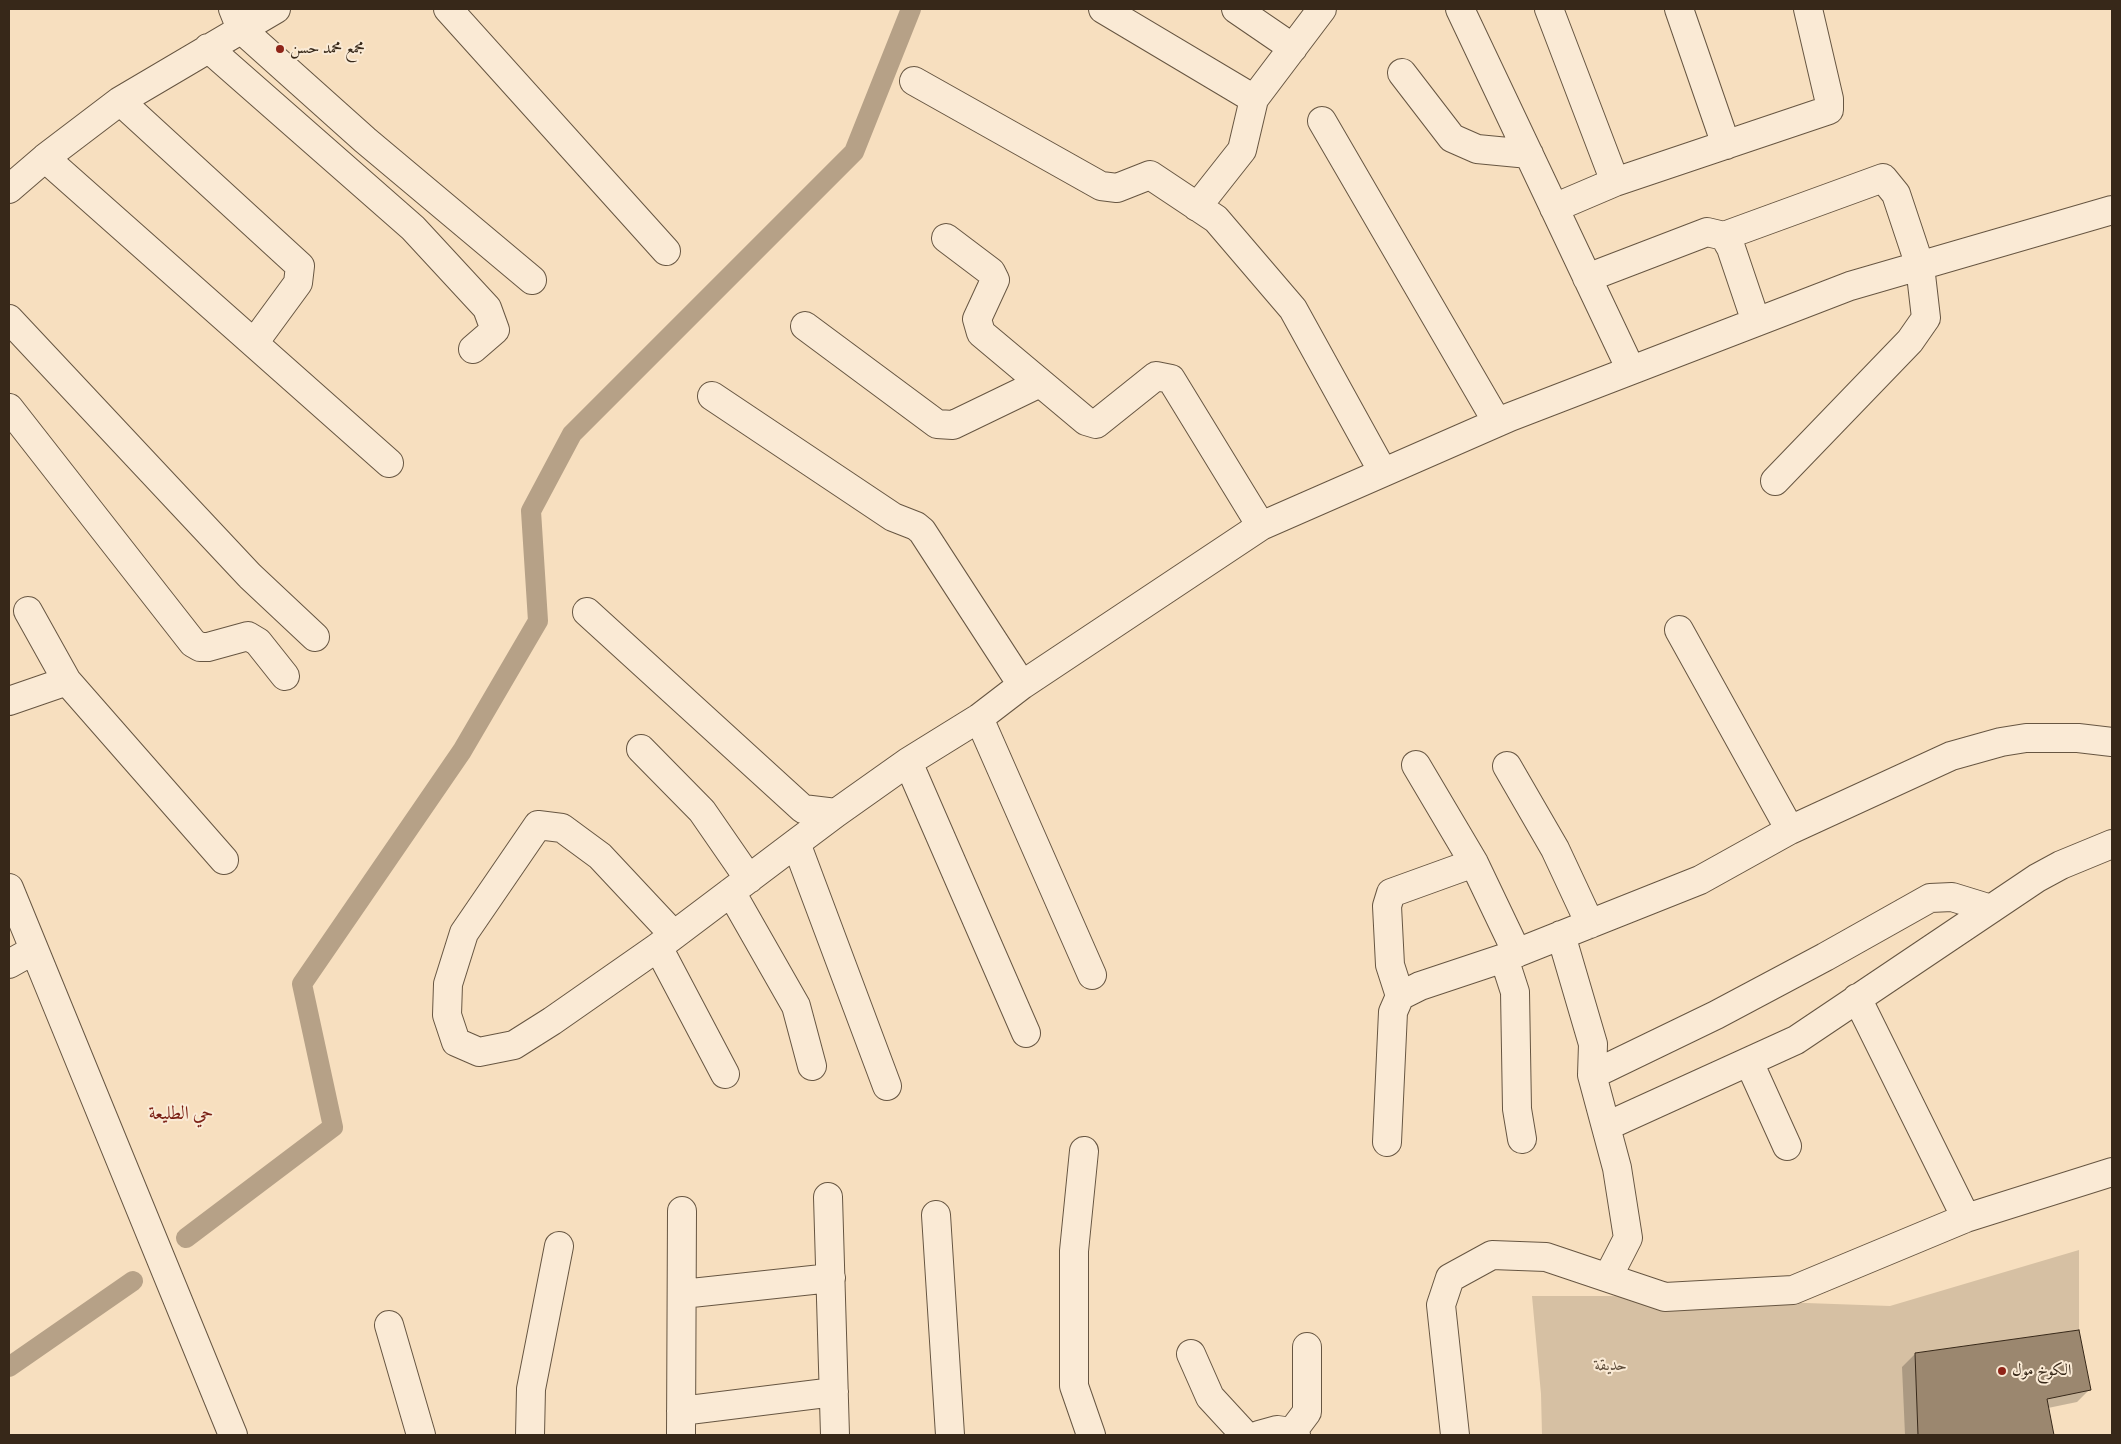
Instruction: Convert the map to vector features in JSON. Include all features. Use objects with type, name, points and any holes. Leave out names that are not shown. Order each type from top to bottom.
[{"type":"street","points":[[9,190],[45,158],[120,101],[208,48],[237,19],[276,9]]},
{"type":"street","points":[[448,9],[666,251]]},
{"type":"street","points":[[1104,9],[1254,99]]},
{"type":"street","points":[[1236,9],[1293,48]]},
{"type":"street","points":[[1197,207],[1242,150],[1254,99],[1322,9]]},
{"type":"street","points":[[1460,9],[1631,370]]},
{"type":"street","points":[[1549,9],[1615,182]]},
{"type":"street","points":[[1679,9],[1726,145]]},
{"type":"street","points":[[1554,208],[1615,182],[1829,110],[1829,99],[1808,9]]},
{"type":"street","points":[[237,19],[365,140],[532,280]]},
{"type":"street","points":[[208,48],[412,228],[487,308],[495,330],[473,350]]},
{"type":"street","points":[[1402,74],[1452,138],[1477,149],[1528,154]]},
{"type":"street","points":[[914,82],[1101,186],[1117,188],[1150,175],[1216,219],[1293,309],[1383,472]]},
{"type":"street","points":[[120,101],[300,266],[298,283],[254,344]]},
{"type":"street","points":[[1322,121],[1497,422]]},
{"type":"street","points":[[45,158],[389,463]]},
{"type":"street","points":[[1587,278],[1707,232],[1724,236],[1883,178],[1896,194],[1920,266],[1926,318],[1910,341],[1776,480]]},
{"type":"street","points":[[725,1074],[666,941],[600,856],[562,828],[538,825],[464,932],[448,984],[447,1015],[456,1042],[479,1052],[514,1045],[560,1016],[666,941],[836,813],[908,762],[979,718],[1022,685],[1261,526],[1497,422],[1850,286],[2112,210]]},
{"type":"street","points":[[1724,236],[1731,248],[1756,322]]},
{"type":"street","points":[[946,238],[991,272],[996,280],[977,319],[981,333],[1086,421],[1096,424],[1156,376],[1171,379],[1261,526]]},
{"type":"street","points":[[9,319],[250,576],[315,637]]},
{"type":"street","points":[[805,326],[937,424],[953,425],[1040,383]]},
{"type":"street","points":[[712,396],[893,517],[916,526],[922,531],[1022,685]]},
{"type":"street","points":[[9,408],[193,644],[200,647],[208,647],[248,636],[258,642],[285,676]]},
{"type":"street","points":[[28,611],[67,681],[224,860]]},
{"type":"street","points":[[587,612],[803,809],[836,813]]},
{"type":"street","points":[[1680,630],[1790,830]]},
{"type":"street","points":[[9,701],[67,681]]},
{"type":"street","points":[[979,718],[1092,975]]},
{"type":"street","points":[[1387,1142],[1393,1012],[1400,996],[1420,986],[1511,955],[1700,880],[1790,830],[1928,766],[1976,748],[2026,738],[2052,737],[2112,742]]},
{"type":"street","points":[[641,749],[702,811],[740,886],[796,1006],[812,1066]]},
{"type":"street","points":[[908,762],[1026,1033]]},
{"type":"street","points":[[1416,765],[1474,862],[1511,955],[1515,992],[1517,1109],[1522,1139]]},
{"type":"street","points":[[1507,766],[1555,849],[1590,924]]},
{"type":"street","points":[[796,843],[886,1086]]},
{"type":"street","points":[[1607,1126],[1796,1040],[1856,998],[2061,865],[2112,844]]},
{"type":"street","points":[[1400,996],[1390,965],[1388,906],[1391,892],[1474,862]]},
{"type":"street","points":[[9,888],[233,1435]]},
{"type":"street","points":[[1592,1075],[1716,1015],[1930,898],[1952,897],[1991,909]]},
{"type":"street","points":[[1562,935],[1592,1044],[1592,1075],[1617,1168],[1628,1238],[1608,1278]]},
{"type":"street","points":[[9,964],[34,950]]},
{"type":"street","points":[[1856,998],[1966,1218]]},
{"type":"street","points":[[1748,1062],[1787,1146]]},
{"type":"street","points":[[1084,1151],[1074,1251],[1074,1386],[1091,1435]]},
{"type":"street","points":[[1456,1435],[1441,1306],[1450,1278],[1492,1255],[1546,1257],[1665,1297],[1792,1290],[1966,1218],[2112,1172]]},
{"type":"street","points":[[828,1197],[835,1435]]},
{"type":"street","points":[[682,1211],[681,1423],[834,1392]]},
{"type":"street","points":[[936,1215],[950,1435]]},
{"type":"street","points":[[530,1435],[531,1388],[559,1246]]},
{"type":"street","points":[[682,1294],[830,1278]]},
{"type":"street","points":[[389,1325],[421,1435]]},
{"type":"street","points":[[1259,1435],[1277,1430],[1294,1434],[1307,1412],[1307,1347]]},
{"type":"street","points":[[1191,1354],[1210,1397],[1245,1435]]},
{"type":"green space","name":"حديقة","points":[[2079,1250],[2079,1330],[1915,1353],[1918,1435],[1542,1435],[1541,1394],[1532,1296],[1610,1296],[1890,1306]]},
{"type":"building","name":"الكوخ مول","points":[[2079,1330],[2091,1390],[2047,1399],[2054,1435],[1918,1435],[1915,1353]]},
{"type":"waterway","points":[[186,1238],[333,1127],[302,984],[462,751],[538,621],[531,511],[572,434],[854,152],[911,9]]},
{"type":"waterway","points":[[9,1367],[133,1281]]},
{"type":"place","name":"مجمع محمد حسن","points":[[280,49]]},
{"type":"place","name":"الكوخ مول","points":[[2002,1371]]},
{"type":"district","name":"حي الطليعة","points":[[181,1114]]}]
